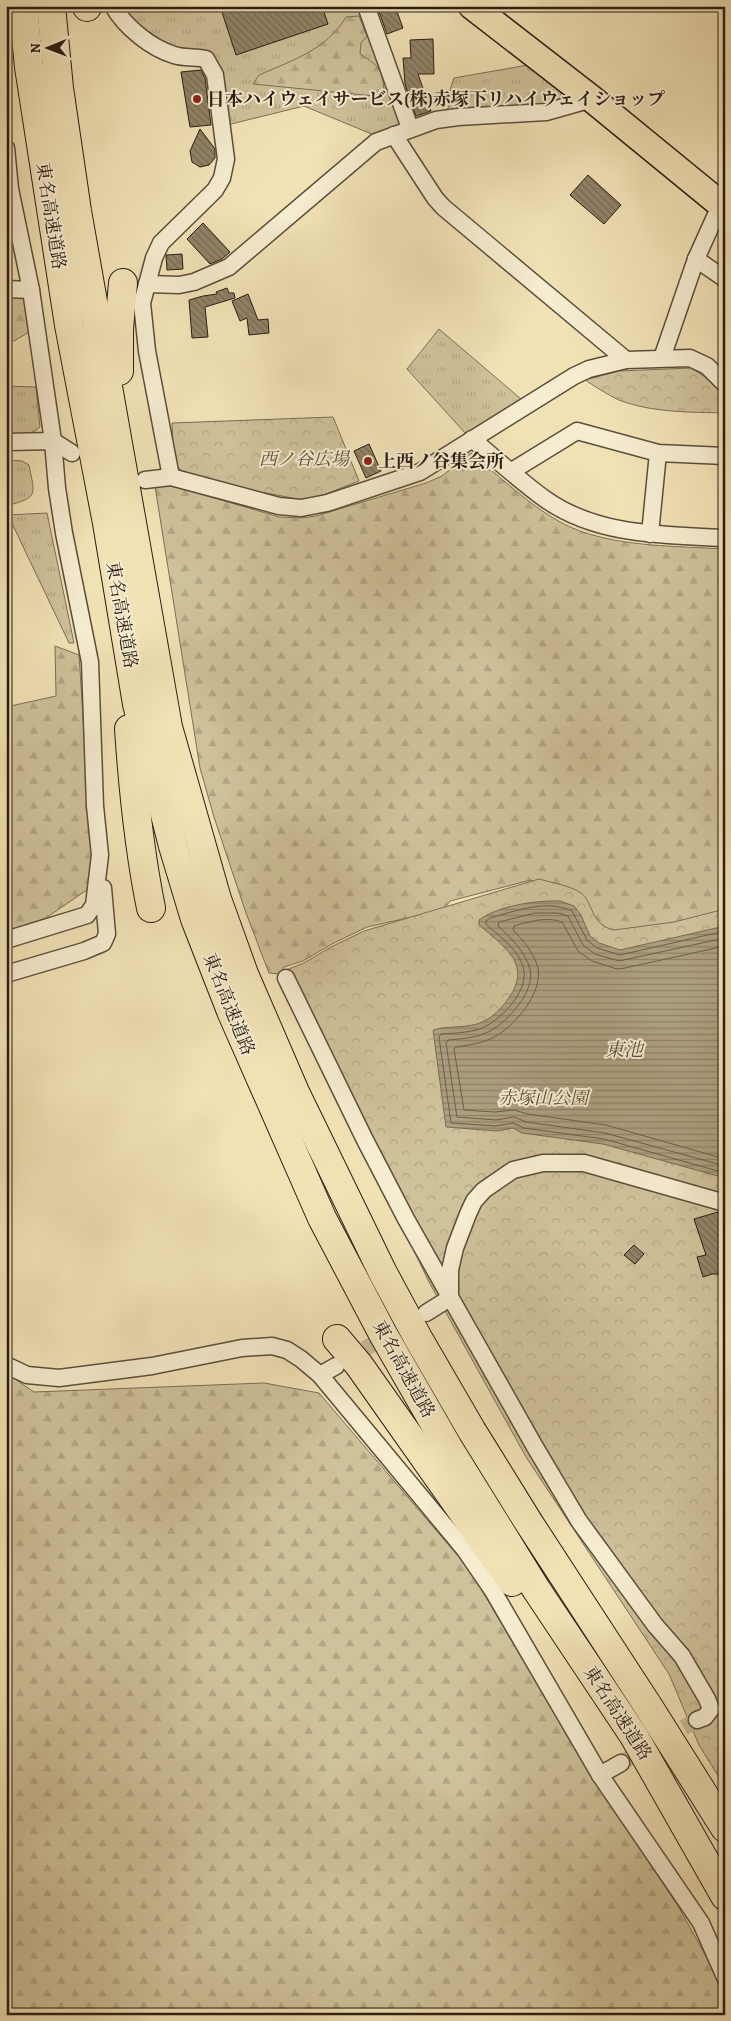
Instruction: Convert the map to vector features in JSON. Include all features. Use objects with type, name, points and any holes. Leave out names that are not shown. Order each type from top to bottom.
[{"type":"highway","name":"東名高速道路","points":[[23,6],[35,112],[69,325],[137,704],[172,846],[195,919],[231,1011],[322,1218],[383,1334],[448,1448],[536,1589],[634,1736],[725,1896]]},
{"type":"highway","name":"東名高速道路","points":[[51,6],[59,88],[76,202],[168,727],[217,899],[244,974],[296,1092],[383,1272],[444,1384],[529,1523],[650,1708],[725,1828]]},
{"type":"highway","points":[[121,456],[118,329],[135,283]]},
{"type":"highway","points":[[120,606],[133,793],[143,871],[150,908]]},
{"type":"highway","points":[[337,1339],[359,1365],[556,1644],[595,1695],[634,1736]]},
{"type":"main road","points":[[472,6],[724,202]]},
{"type":"street","points":[[113,6],[126,24],[159,48],[176,56],[206,58],[215,75],[226,159],[222,178],[215,190],[161,243],[154,258],[135,283]]},
{"type":"street","points":[[366,6],[410,128]]},
{"type":"street","points":[[135,283],[179,285],[194,282],[229,267],[376,142],[410,128],[436,120],[458,117],[546,112],[592,98]]},
{"type":"street","points":[[394,135],[435,198],[443,207],[626,360]]},
{"type":"street","points":[[6,148],[10,189],[31,290],[64,533],[90,662],[94,806],[107,934],[103,942],[84,951],[6,974]]},
{"type":"street","points":[[662,358],[696,260],[724,202]]},
{"type":"street","points":[[696,260],[725,279]]},
{"type":"street","points":[[135,283],[142,303],[147,351],[171,477]]},
{"type":"street","points":[[6,289],[31,290]]},
{"type":"street","points":[[145,480],[171,477],[279,506],[301,508],[327,503],[420,472],[589,368],[626,360],[690,358],[707,366],[725,384]]},
{"type":"street","points":[[512,471],[577,431],[658,453],[725,456]]},
{"type":"street","points":[[472,439],[545,499],[581,518],[614,528],[650,534],[725,538]]},
{"type":"street","points":[[6,442],[53,441],[72,453]]},
{"type":"street","points":[[650,534],[658,453]]},
{"type":"street","points":[[6,940],[87,915],[94,904],[100,855]]},
{"type":"street","points":[[286,978],[365,1140],[450,1298],[535,1447],[579,1521],[655,1625],[682,1656],[707,1699],[718,1707],[705,1717],[697,1720]]},
{"type":"street","points":[[450,1298],[450,1270],[455,1248],[474,1201],[484,1190],[513,1170],[531,1164],[549,1162],[584,1164],[725,1203]]},
{"type":"street","points":[[426,1312],[450,1298]]},
{"type":"street","points":[[6,1365],[27,1375],[59,1378],[152,1366],[242,1348],[272,1346],[287,1350],[320,1375],[465,1550],[493,1591],[600,1775],[701,1923],[725,1977]]},
{"type":"street","points":[[320,1375],[336,1366]]},
{"type":"street","points":[[600,1775],[621,1763]]},
{"type":"green space","points":[[122,6],[326,6],[329,12],[346,6],[357,6],[400,125],[374,135],[304,106],[227,125],[221,72],[180,53],[154,37],[131,18]]},
{"type":"green space","points":[[359,16],[367,36],[361,43],[360,54],[379,69],[384,93],[375,96],[253,84],[259,75],[296,59],[319,46],[329,38],[346,17]]},
{"type":"green space","points":[[528,65],[561,93],[560,102],[545,106],[446,112],[452,100],[450,90],[454,78]]},
{"type":"green space","points":[[13,296],[23,298],[28,303],[31,331],[14,341],[6,340],[6,298]]},
{"type":"green space","points":[[439,329],[521,399],[466,434],[407,369]]},
{"type":"green space","points":[[691,368],[705,377],[725,397],[725,413],[658,410],[632,404],[619,400],[585,380],[619,371]]},
{"type":"green space","points":[[6,386],[36,387],[40,427],[34,432],[13,436]]},
{"type":"green space","name":"西ノ谷広場","points":[[333,417],[359,481],[313,499],[303,500],[240,488],[183,472],[174,463],[172,423]]},
{"type":"green space","points":[[471,453],[537,507],[565,525],[580,531],[633,543],[725,549],[725,912],[676,923],[612,931],[531,880],[450,901],[443,910],[367,927],[303,961],[284,967],[279,974],[269,973],[246,913],[200,768],[154,480],[279,517],[301,518],[316,516],[426,483],[442,476]]},
{"type":"green space","points":[[6,460],[22,461],[29,465],[33,489],[29,497],[6,506]]},
{"type":"green space","points":[[47,513],[74,643],[69,643],[8,515]]},
{"type":"green space","points":[[55,646],[79,655],[94,885],[46,918],[6,931],[6,707],[56,696]]},
{"type":"green space","name":"赤塚山公園","points":[[539,879],[566,886],[581,893],[588,901],[600,923],[614,930],[674,922],[725,909],[725,1787],[699,1745],[669,1674],[526,1457],[429,1282],[281,972],[304,963],[364,931]]},
{"type":"green space","points":[[6,1373],[34,1392],[264,1383],[319,1393],[470,1570],[592,1777],[678,1906],[724,1989],[725,2015],[6,2015]]},
{"type":"water","name":"東池","points":[[560,901],[574,906],[581,915],[590,936],[599,943],[620,950],[725,926],[725,1178],[603,1144],[522,1133],[513,1128],[497,1131],[446,1127],[433,1030],[470,1026],[489,1018],[508,999],[515,987],[518,976],[517,966],[513,958],[498,941],[479,925],[479,920],[486,915],[512,906]]},
{"type":"building","points":[[220,6],[322,6],[328,24],[236,55]]},
{"type":"building","points":[[377,6],[395,6],[403,28],[387,34]]},
{"type":"building","points":[[433,39],[434,74],[418,74],[431,111],[416,116],[405,84],[403,58],[411,58],[410,40]]},
{"type":"building","name":"日本ハイウェイサービス(株)赤塚下リハイウェイショップ","points":[[201,70],[205,78],[211,125],[190,127],[181,72]]},
{"type":"building","points":[[200,129],[215,149],[215,158],[209,165],[200,167],[192,162],[190,151]]},
{"type":"building","points":[[588,175],[621,205],[604,224],[570,195]]},
{"type":"building","points":[[203,223],[230,252],[222,259],[210,264],[187,239]]},
{"type":"building","points":[[182,254],[183,269],[167,270],[166,255]]},
{"type":"building","points":[[227,288],[229,293],[234,293],[235,298],[205,307],[208,337],[192,338],[189,300],[217,294],[216,292]]},
{"type":"building","points":[[248,294],[258,320],[268,319],[269,333],[249,335],[247,318],[240,321],[232,301]]},
{"type":"building","name":"上西ノ谷集会所","points":[[369,444],[381,471],[366,478],[354,451]]},
{"type":"building","points":[[718,1212],[719,1214],[725,1213],[725,1274],[712,1274],[703,1277],[697,1257],[706,1255],[694,1219]]},
{"type":"building","points":[[634,1245],[644,1254],[635,1264],[624,1255]]},
{"type":"tunnel","points":[[344,1361],[392,1333]]},
{"type":"tunnel","points":[[621,1763],[697,1720]]},
{"type":"place","name":"日本ハイウェイサービス(株)赤塚下リハイウェイショップ","points":[[197,99]]},
{"type":"place","name":"上西ノ谷集会所","points":[[368,461]]}]
